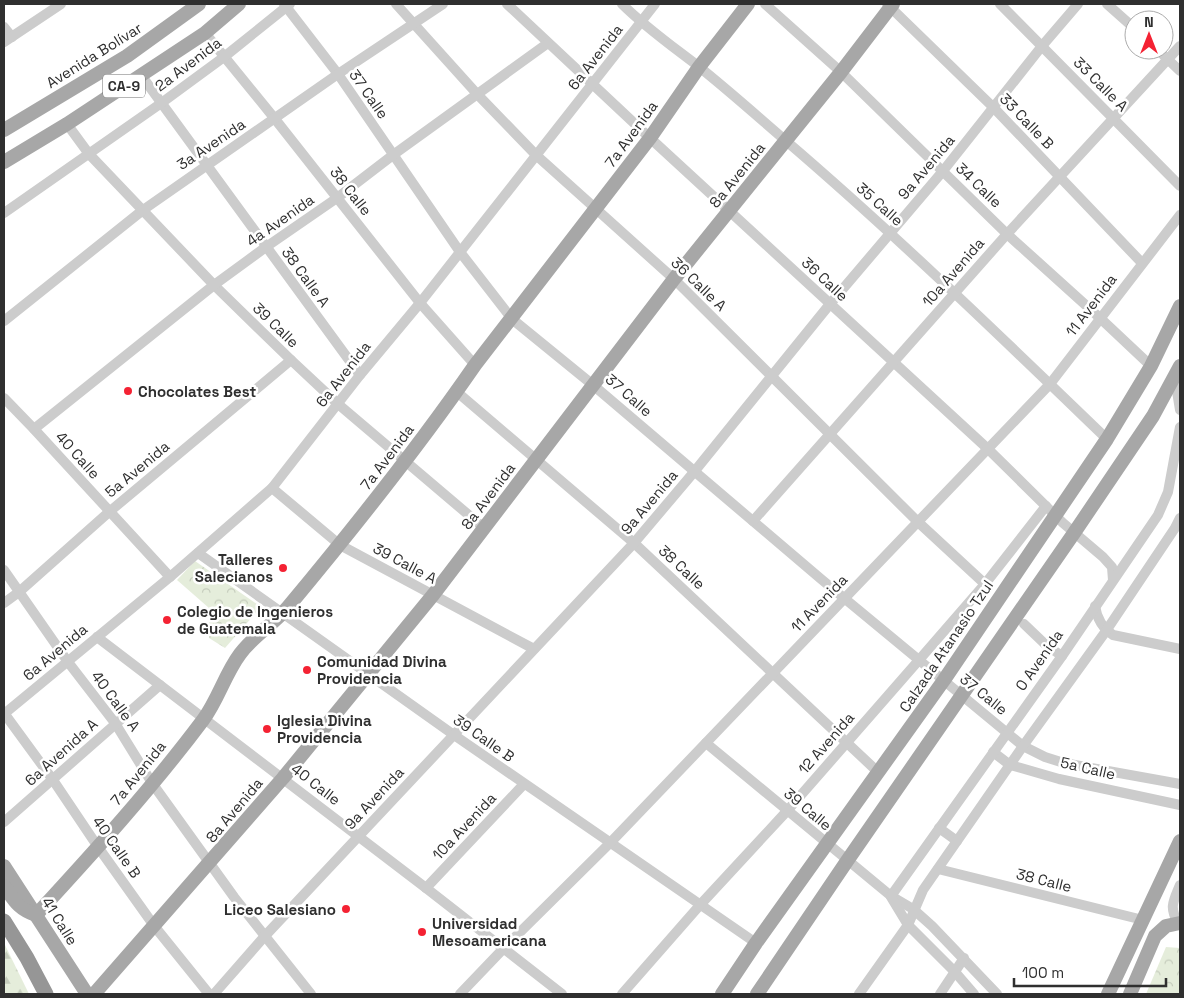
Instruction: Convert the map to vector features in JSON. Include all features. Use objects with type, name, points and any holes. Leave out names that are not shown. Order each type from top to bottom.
[{"type":"highway","points":[[4,921],[46,994]]},
{"type":"main road","name":"CA-9","points":[[4,162],[67,124],[204,33],[239,4]]},
{"type":"main road","name":"7a Avenida","points":[[36,914],[98,847],[205,718],[227,674],[240,654],[254,637],[282,615],[340,545],[457,392],[475,365],[650,138],[699,67],[748,4]]},
{"type":"main road","name":"8a Avenida","points":[[94,994],[283,778],[433,595],[674,279],[841,72],[890,5]]},
{"type":"main road","name":"Avenida Bolívar","points":[[4,130],[127,56],[191,6]]},
{"type":"main road","name":"Calzada Atanasio Tzul","points":[[722,994],[756,943],[944,680],[1050,510],[1107,439],[1151,366],[1180,306]]},
{"type":"main road","points":[[757,994],[1074,533],[1153,416],[1177,372]]},
{"type":"main road","points":[[1108,994],[1180,844]]},
{"type":"main road","name":"41 Calle","points":[[4,866],[87,994]]},
{"type":"main road","points":[[4,886],[18,906],[26,912],[36,914]]},
{"type":"main road","points":[[1130,994],[1155,936],[1166,926],[1179,923]]},
{"type":"street","points":[[4,27],[8,39],[61,4]]},
{"type":"street","name":"36 Calle A","points":[[396,4],[478,95],[536,155],[674,279],[918,522],[985,584]]},
{"type":"street","name":"3a Avenida","points":[[4,321],[143,210],[338,74],[443,4]]},
{"type":"street","name":"36 Calle","points":[[508,4],[650,138],[988,449],[1074,533],[1103,556],[1112,567],[1113,580]]},
{"type":"street","name":"35 Calle","points":[[622,4],[641,23],[699,67],[786,140],[890,233],[955,292],[1107,439]]},
{"type":"street","name":"6a Avenida","points":[[4,714],[170,577],[272,488],[655,4]]},
{"type":"street","name":"34 Calle","points":[[765,4],[841,72],[1007,234],[1151,366]]},
{"type":"street","name":"33 Calle A","points":[[1000,4],[1180,186]]},
{"type":"street","name":"9a Avenida","points":[[214,994],[264,936],[634,543],[830,304],[943,171],[1042,46],[1078,4]]},
{"type":"street","points":[[1108,4],[1124,19]]},
{"type":"street","name":"2a Avenida","points":[[4,214],[224,57],[286,5]]},
{"type":"street","name":"37 Calle","points":[[286,5],[338,74],[460,252],[512,319],[1023,746]]},
{"type":"street","name":"33 Calle B","points":[[890,5],[994,108],[1142,263]]},
{"type":"street","name":"38 Calle","points":[[204,33],[275,119],[420,303],[475,365]]},
{"type":"street","name":"4a Avenida","points":[[34,429],[214,285],[338,198],[393,155],[548,43]]},
{"type":"street","name":"10a Avenida","points":[[753,521],[1007,234],[1167,60]]},
{"type":"street","points":[[1169,60],[1180,71]]},
{"type":"street","name":"38 Calle A","points":[[140,75],[360,375]]},
{"type":"street","name":"39 Calle","points":[[67,124],[89,154],[214,285],[291,360],[338,404],[484,528]]},
{"type":"street","name":"11 Avenida","points":[[460,994],[610,843],[1050,384],[1180,215]]},
{"type":"street","name":"5a Avenida","points":[[4,604],[20,592],[109,512],[291,360]]},
{"type":"street","points":[[1177,372],[1180,410]]},
{"type":"street","name":"38 Calle","points":[[457,392],[634,543],[878,772]]},
{"type":"street","name":"40 Calle","points":[[6,404],[34,429],[170,577]]},
{"type":"street","name":"0 Avenida","points":[[891,896],[1006,732],[1062,656],[1164,505],[1180,427]]},
{"type":"street","name":"39 Calle A","points":[[272,488],[340,545],[534,649]]},
{"type":"street","name":"12 Avenida","points":[[622,994],[700,905],[787,811],[1050,510]]},
{"type":"street","points":[[859,994],[908,925],[913,909],[923,890],[1106,631],[1180,518]]},
{"type":"street","name":"39 Calle B","points":[[198,553],[282,615],[756,943]]},
{"type":"street","name":"40 Calle A","points":[[4,570],[68,662],[115,723],[152,782],[234,897],[311,994]]},
{"type":"street","points":[[1095,606],[1096,615],[1106,631],[1113,635],[1180,648]]},
{"type":"street","points":[[1024,624],[1046,645],[1062,656]]},
{"type":"street","name":"40 Calle","points":[[97,637],[359,836],[562,994]]},
{"type":"street","name":"6a Avenida A","points":[[4,822],[160,685]]},
{"type":"street","name":"40 Calle B","points":[[4,714],[53,780],[155,926],[209,994]]},
{"type":"street","name":"39 Calle","points":[[706,743],[847,861],[891,896],[913,909],[964,958],[997,994]]},
{"type":"street","name":"5a Calle","points":[[1023,746],[1045,757],[1064,763],[1180,784]]},
{"type":"street","name":"5a Calle","points":[[993,752],[1010,765],[1058,779],[1180,805]]},
{"type":"street","name":"10a Avenida","points":[[426,888],[524,784]]},
{"type":"street","points":[[939,828],[957,841]]},
{"type":"street","name":"38 Calle","points":[[938,869],[1144,920]]},
{"type":"street","points":[[1179,923],[1172,908],[1180,885]]},
{"type":"street","name":"39 Calle","points":[[891,896],[908,925],[974,994]]},
{"type":"street","points":[[940,994],[964,958]]},
{"type":"green space","points":[[195,561],[261,607],[225,648],[209,638],[209,608],[177,580]]},
{"type":"green space","points":[[4,943],[29,994],[4,993]]},
{"type":"green space","points":[[1166,947],[1180,948],[1180,994],[1146,994]]},
{"type":"place","name":"Chocolates Best","points":[[128,391]]},
{"type":"place","name":"Talleres Salecianos","points":[[283,568]]},
{"type":"place","name":"Colegio de Ingenieros de Guatemala","points":[[167,620]]},
{"type":"place","name":"Comunidad Divina Providencia","points":[[307,670]]},
{"type":"place","name":"Iglesia Divina Providencia","points":[[267,729]]},
{"type":"place","name":"Liceo Salesiano","points":[[346,909]]},
{"type":"place","name":"Universidad Mesoamericana","points":[[422,932]]}]
